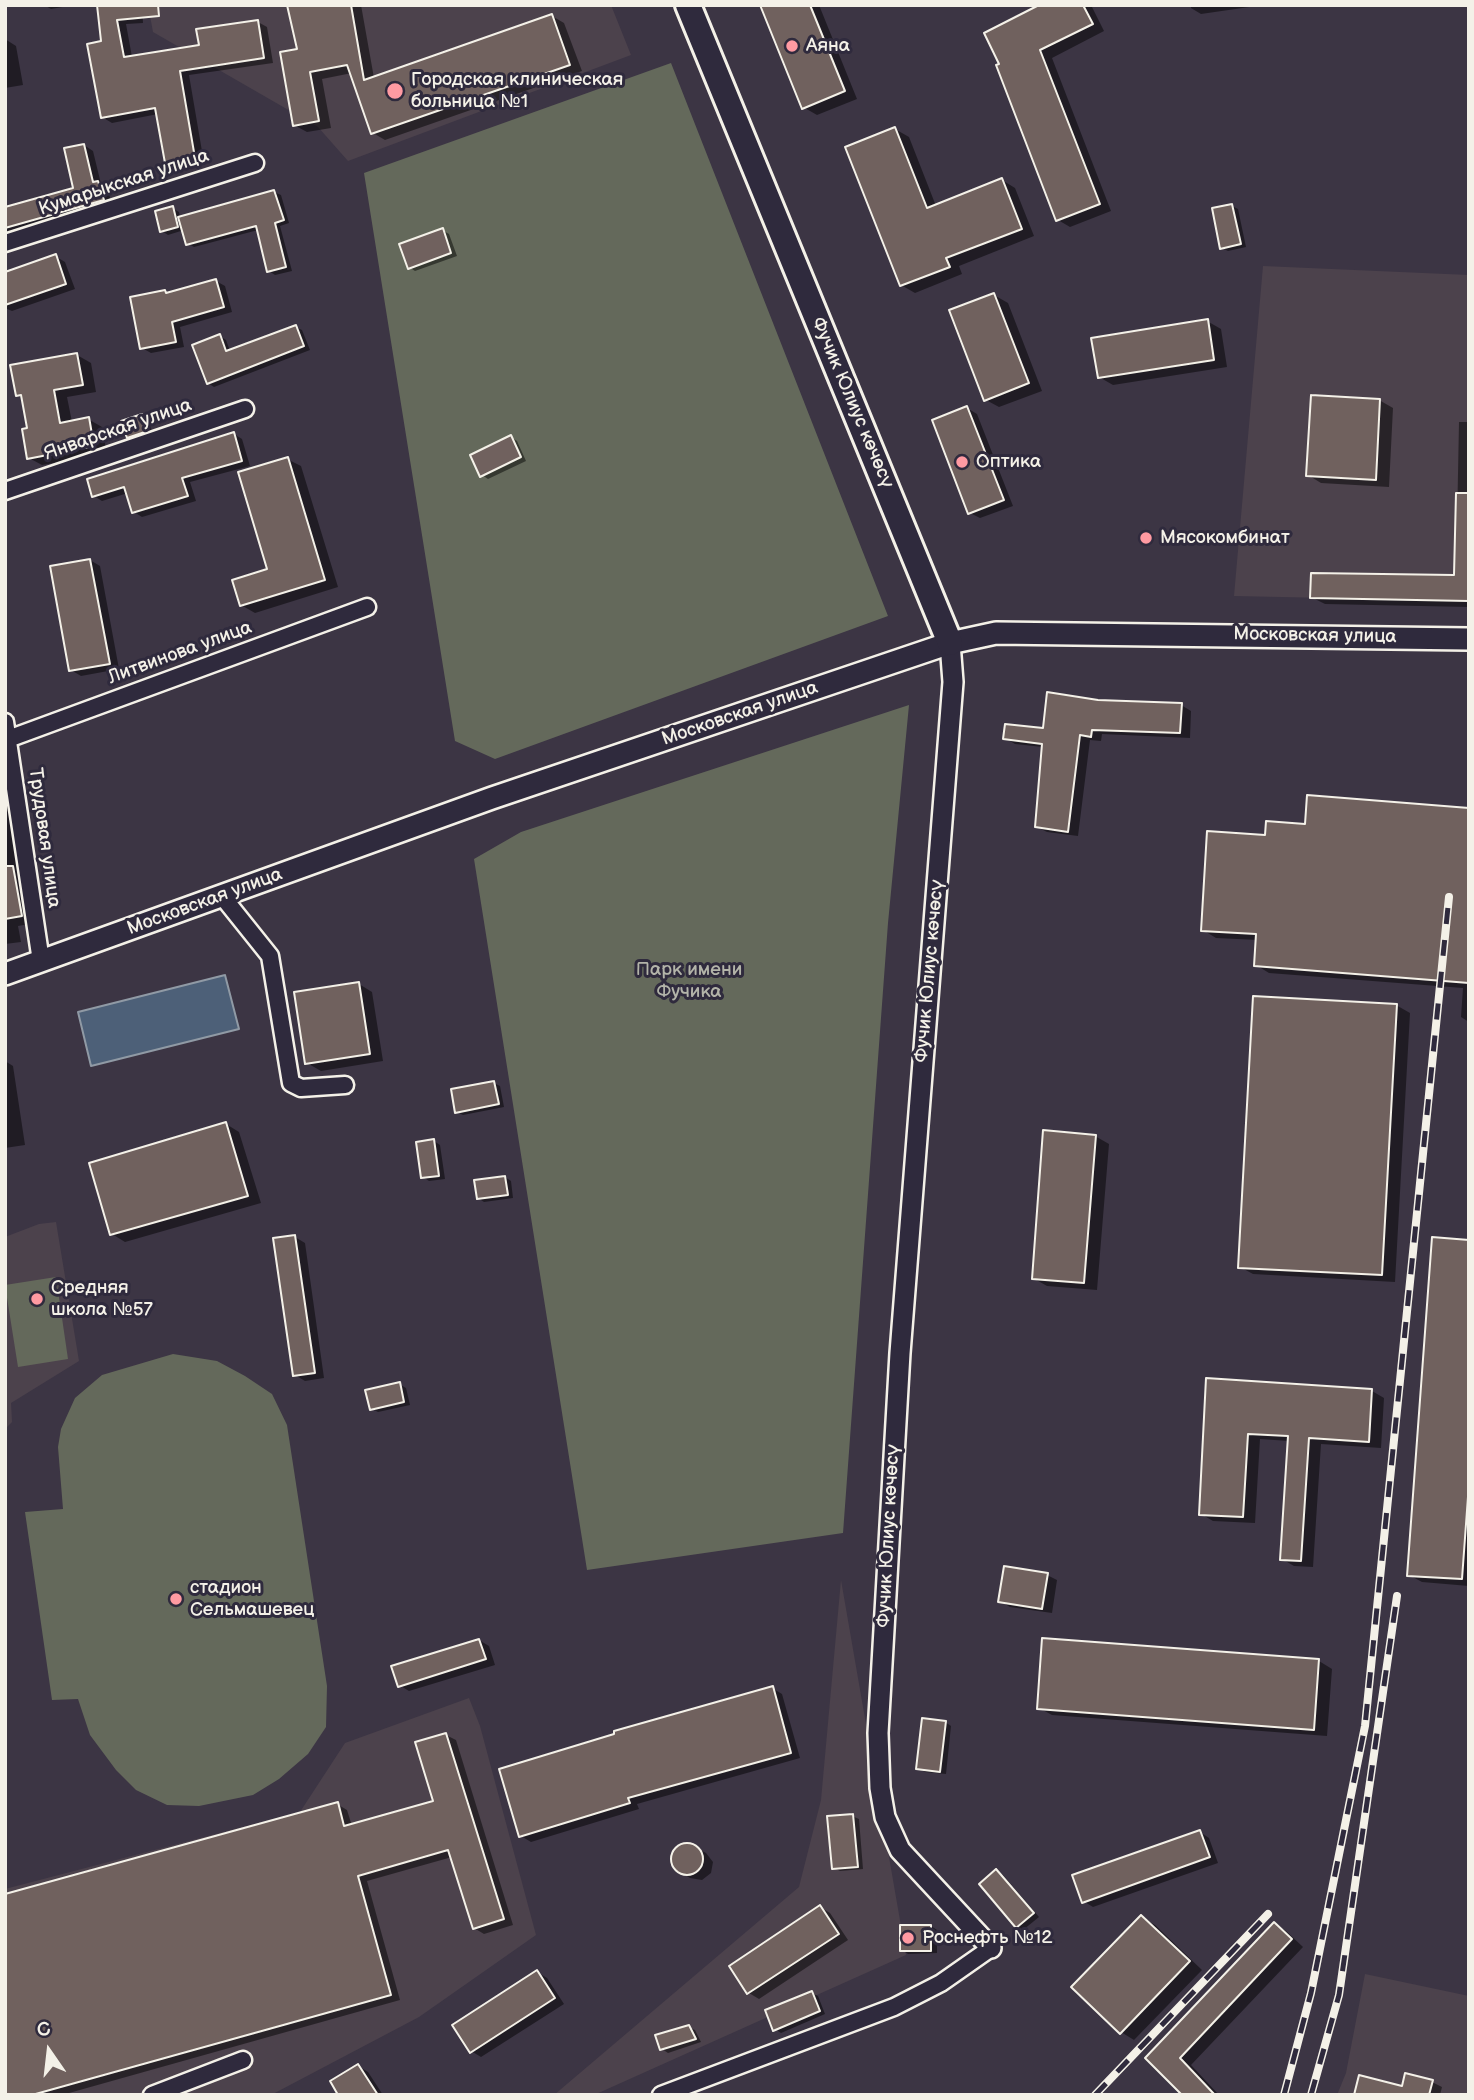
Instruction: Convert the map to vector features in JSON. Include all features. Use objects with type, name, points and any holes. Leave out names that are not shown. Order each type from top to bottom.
[{"type":"main road","name":"Фучик Юлиус көчөсү","points":[[688,5],[950,643]]},
{"type":"main road","name":"Московская улица","points":[[5,974],[492,798],[950,643],[996,633],[1469,639]]},
{"type":"street","name":"Кумарыкская улица","points":[[5,243],[255,163]]},
{"type":"street","name":"Январская улица","points":[[5,491],[245,409]]},
{"type":"street","name":"Литвинова улица","points":[[8,739],[367,607]]},
{"type":"street","name":"Фучик Юлиус көчөсү","points":[[950,643],[953,681],[900,1353],[878,1733],[882,1797],[886,1816],[900,1850],[991,1948]]},
{"type":"street","name":"Трудовая улица","points":[[5,722],[8,759],[41,961]]},
{"type":"street","points":[[222,896],[270,956],[291,1083],[301,1088],[345,1085]]},
{"type":"street","points":[[660,2095],[894,2007],[941,1983],[991,1948]]},
{"type":"street","points":[[152,2095],[243,2060]]},
{"type":"shaded area","name":"Городская клиническая больница №1","points":[[148,5],[611,5],[631,55],[348,161],[318,127],[153,32]]},
{"type":"shaded area","points":[[1263,266],[1469,275],[1469,601],[1234,596]]},
{"type":"shaded area","name":"Средняя школа №57","points":[[56,1222],[79,1361],[11,1403],[12,1422],[5,1429],[5,1237],[39,1224]]},
{"type":"shaded area","points":[[841,1580],[906,1955],[594,2095],[554,2095],[799,1887],[821,1800]]},
{"type":"shaded area","points":[[469,1698],[480,1726],[536,1935],[419,2017],[271,2095],[5,2095],[5,1889],[300,1812],[345,1743]]},
{"type":"shaded area","points":[[1365,1974],[1469,1996],[1469,2095],[1337,2095],[1346,2073]]},
{"type":"green space","points":[[671,63],[888,616],[495,759],[455,741],[364,173]]},
{"type":"green space","name":"Парк имени Фучика","points":[[909,705],[888,923],[843,1533],[587,1570],[474,859],[521,832]]},
{"type":"green space","points":[[56,1277],[68,1359],[18,1367],[5,1285]]},
{"type":"green space","name":"стадион Сельмашевец","points":[[173,1354],[217,1361],[245,1376],[272,1394],[287,1425],[327,1686],[326,1727],[308,1754],[279,1779],[253,1795],[199,1806],[167,1805],[136,1790],[116,1770],[90,1735],[78,1699],[52,1700],[25,1512],[63,1509],[58,1447],[61,1429],[75,1398],[102,1375]]},
{"type":"water","points":[[225,975],[239,1029],[91,1066],[78,1012]]},
{"type":"building","points":[[97,5],[158,5],[159,16],[117,20],[124,57],[199,45],[196,29],[258,20],[264,58],[180,71],[195,158],[165,163],[155,108],[101,118],[87,44],[101,41]]},
{"type":"building","points":[[287,5],[351,5],[364,80],[552,14],[570,65],[371,134],[347,65],[310,72],[319,121],[293,126],[280,52],[297,49]]},
{"type":"building","points":[[760,5],[810,5],[845,91],[802,109]]},
{"type":"building","points":[[1039,5],[1083,5],[1093,24],[1040,50],[1100,204],[1056,221],[996,65],[999,64],[984,33]]},
{"type":"building","points":[[895,127],[927,208],[1002,178],[1022,229],[946,258],[950,267],[900,286],[845,147]]},
{"type":"building","points":[[84,144],[93,182],[98,181],[104,200],[5,228],[5,207],[73,188],[64,148]]},
{"type":"building","points":[[274,190],[284,220],[275,223],[286,267],[267,272],[256,226],[186,245],[178,217]]},
{"type":"building","points":[[1232,204],[1241,244],[1220,249],[1212,208]]},
{"type":"building","points":[[173,206],[178,227],[160,232],[155,211]]},
{"type":"building","points":[[443,228],[451,253],[408,269],[399,244]]},
{"type":"building","points":[[56,254],[66,284],[5,305],[5,272]]},
{"type":"building","points":[[216,279],[224,307],[172,322],[176,342],[140,349],[130,297],[165,290],[166,293]]},
{"type":"building","points":[[994,293],[1029,383],[984,401],[949,310]]},
{"type":"building","points":[[1208,319],[1214,360],[1098,378],[1091,338]]},
{"type":"building","points":[[296,325],[304,346],[207,384],[192,345],[220,334],[226,351]]},
{"type":"building","points":[[77,353],[83,385],[54,390],[60,423],[89,417],[94,446],[27,459],[22,429],[27,428],[21,395],[16,396],[10,365]]},
{"type":"building","points":[[1311,395],[1380,399],[1376,480],[1306,476]]},
{"type":"building","points":[[967,406],[1004,500],[968,514],[932,420]]},
{"type":"building","points":[[142,414],[148,431],[127,438],[121,421]]},
{"type":"building","points":[[234,432],[242,461],[182,478],[188,496],[132,513],[124,487],[92,497],[87,479]]},
{"type":"building","points":[[511,435],[521,457],[480,477],[470,455]]},
{"type":"building","points":[[288,457],[325,580],[240,606],[232,580],[267,569],[238,472]]},
{"type":"building","points":[[1456,493],[1469,493],[1469,601],[1310,598],[1311,573],[1454,575]]},
{"type":"building","points":[[90,559],[110,664],[69,671],[50,566]]},
{"type":"building","points":[[1047,692],[1098,700],[1182,703],[1180,733],[1092,730],[1091,737],[1080,735],[1068,832],[1035,827],[1042,744],[1003,739],[1005,724],[1043,728]]},
{"type":"building","points":[[1307,795],[1469,808],[1469,983],[1254,966],[1256,934],[1201,931],[1207,831],[1265,835],[1266,821],[1305,824]]},
{"type":"building","points":[[5,866],[13,866],[22,916],[5,919]]},
{"type":"building","points":[[359,982],[370,1054],[305,1064],[294,992]]},
{"type":"building","points":[[1253,996],[1397,1004],[1382,1275],[1238,1268]]},
{"type":"building","points":[[494,1081],[499,1104],[455,1113],[451,1089]]},
{"type":"building","points":[[226,1122],[248,1196],[110,1235],[89,1163]]},
{"type":"building","points":[[1043,1130],[1096,1135],[1084,1283],[1032,1279]]},
{"type":"building","points":[[434,1139],[439,1176],[421,1178],[416,1142]]},
{"type":"building","points":[[505,1176],[508,1195],[477,1199],[474,1180]]},
{"type":"building","points":[[295,1235],[315,1373],[293,1376],[273,1238]]},
{"type":"building","points":[[1432,1237],[1469,1240],[1469,1483],[1462,1579],[1407,1576]]},
{"type":"building","points":[[1206,1378],[1372,1389],[1369,1442],[1309,1438],[1301,1561],[1280,1560],[1288,1436],[1248,1434],[1243,1517],[1199,1515]]},
{"type":"building","points":[[400,1382],[404,1402],[370,1410],[365,1390]]},
{"type":"building","points":[[1004,1566],[1048,1573],[1042,1609],[998,1602]]},
{"type":"building","points":[[1042,1638],[1319,1659],[1314,1730],[1037,1709]]},
{"type":"building","points":[[479,1639],[486,1659],[398,1687],[391,1666]]},
{"type":"building","points":[[773,1686],[791,1753],[628,1798],[630,1803],[519,1837],[499,1769],[614,1734],[614,1731]]},
{"type":"building","points":[[922,1718],[946,1721],[940,1772],[916,1769]]},
{"type":"building","points":[[446,1733],[504,1919],[473,1929],[448,1850],[358,1876],[391,1995],[32,2095],[5,2095],[5,1894],[338,1802],[344,1826],[433,1801],[415,1742]]},
{"type":"building","points":[[853,1814],[858,1867],[832,1869],[827,1816]]},
{"type":"building","points":[[1200,1830],[1210,1857],[1082,1903],[1072,1875]]},
{"type":"building","points":[[687,1843],[699,1847],[703,1859],[699,1871],[687,1875],[675,1871],[671,1859],[675,1847]]},
{"type":"building","points":[[996,1869],[1034,1913],[1016,1928],[979,1884]]},
{"type":"building","points":[[820,1905],[839,1934],[747,1994],[729,1966]]},
{"type":"building","points":[[1141,1915],[1190,1961],[1120,2034],[1071,1987]]},
{"type":"building","points":[[1274,1922],[1292,1939],[1180,2058],[1215,2095],[1182,2095],[1145,2058]]},
{"type":"building","points":[[900,1925],[931,1925],[931,1951],[900,1951]]},
{"type":"building","points":[[537,1970],[555,1998],[470,2053],[452,2025]]},
{"type":"building","points":[[812,1991],[820,2011],[773,2031],[765,2010]]},
{"type":"building","points":[[689,2025],[696,2039],[660,2050],[655,2035]]},
{"type":"building","points":[[358,2064],[378,2095],[338,2095],[330,2081]]},
{"type":"building","points":[[1405,2073],[1433,2080],[1429,2095],[1354,2095],[1359,2075],[1402,2086]]},
{"type":"railway","points":[[1284,2095],[1311,1993],[1365,1726],[1449,897]]},
{"type":"railway","points":[[1311,2095],[1339,1995],[1397,1596]]},
{"type":"railway","points":[[1095,2095],[1268,1914]]},
{"type":"place","name":"Аяна","points":[[792,46]]},
{"type":"place","name":"Городская клиническая больница №1","points":[[395,91]]},
{"type":"place","name":"Оптика","points":[[962,462]]},
{"type":"place","name":"Мясокомбинат","points":[[1146,538]]},
{"type":"place","name":"Средняя школа №57","points":[[37,1299]]},
{"type":"place","name":"стадион Сельмашевец","points":[[176,1599]]},
{"type":"place","name":"Роснефть №12","points":[[908,1938]]}]
